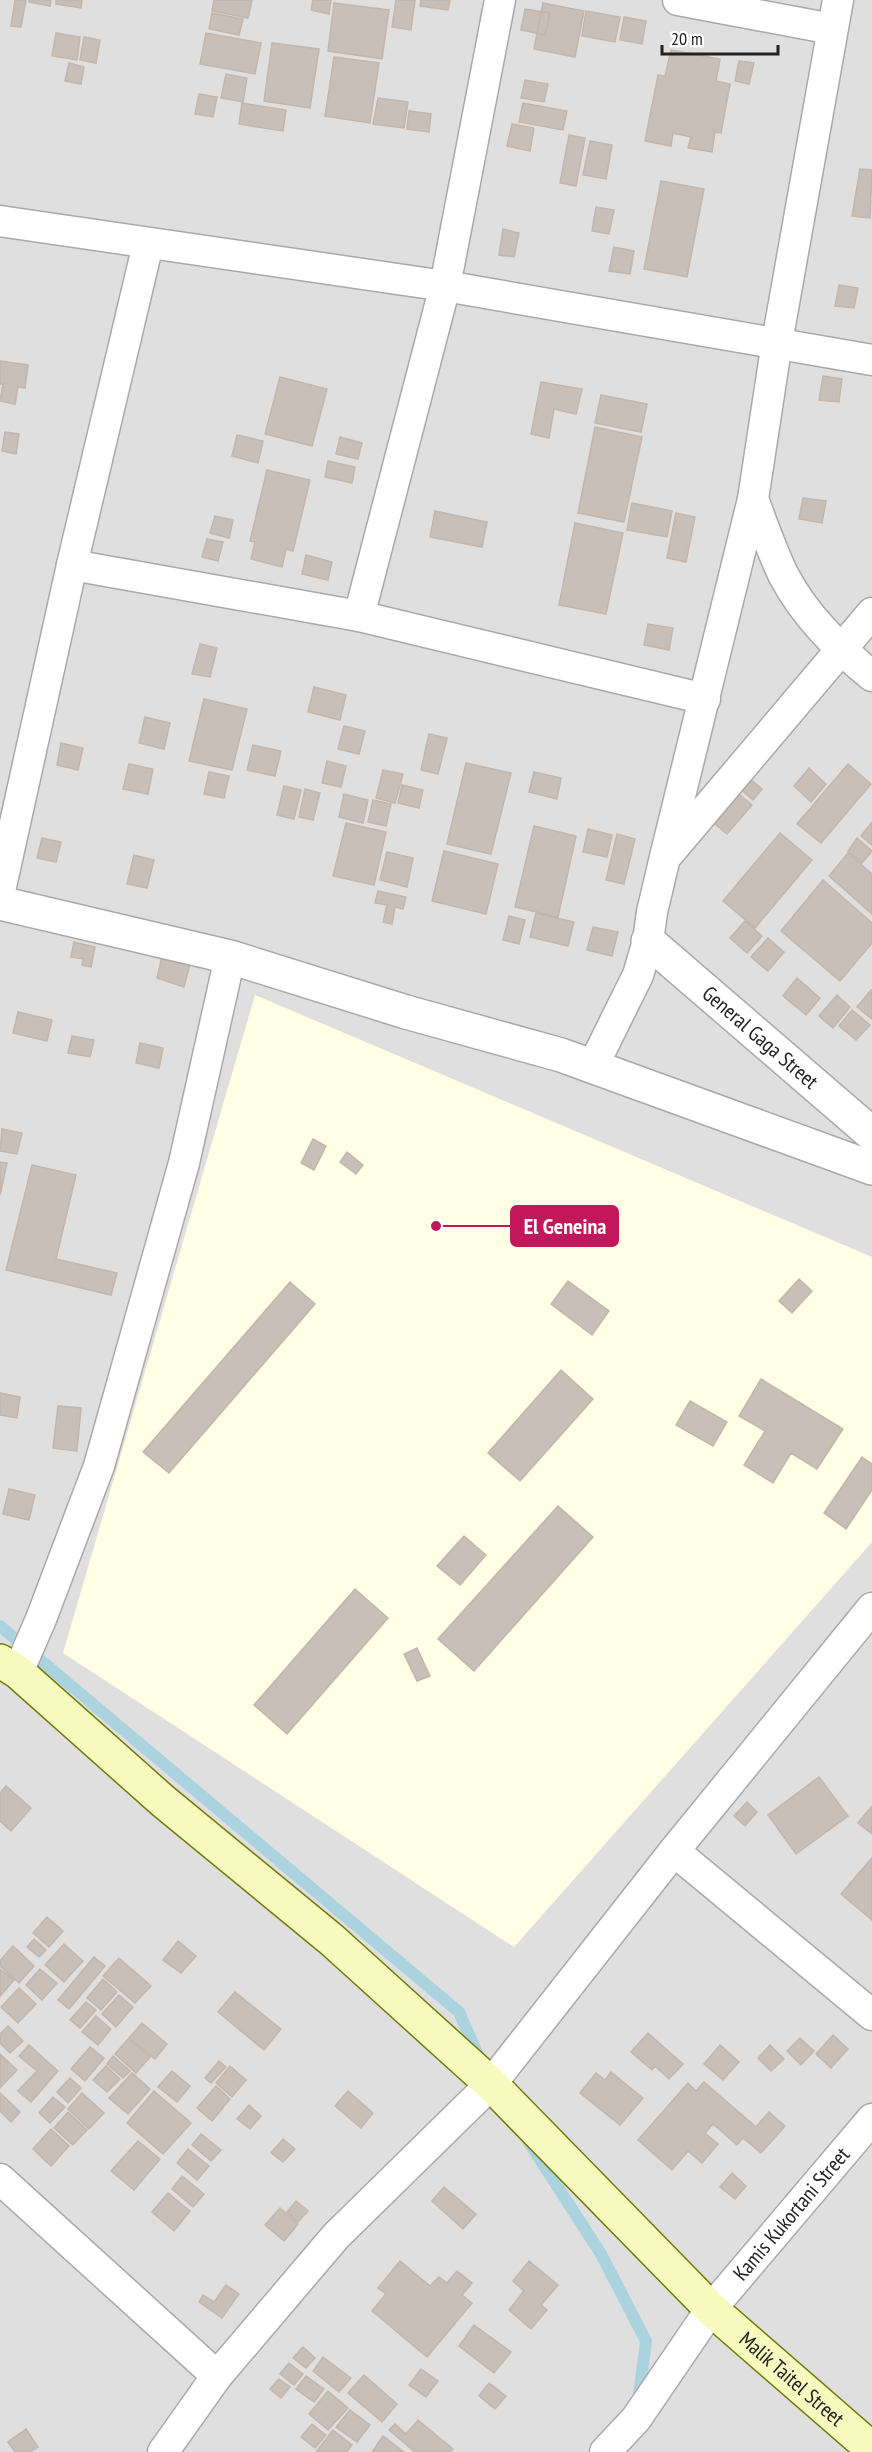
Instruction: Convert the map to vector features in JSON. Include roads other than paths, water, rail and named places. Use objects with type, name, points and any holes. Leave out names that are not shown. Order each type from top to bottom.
[{"type":"main road","name":"Malik Taitel Street","points":[[9,1666],[164,1801],[332,1940],[491,2084],[711,2309],[872,2449]]},
{"type":"street","points":[[359,616],[445,286],[500,0]]},
{"type":"street","points":[[678,0],[832,29]]},
{"type":"street","points":[[593,1066],[638,975],[648,941],[652,912],[753,499],[777,342],[838,0]]},
{"type":"street","points":[[0,221],[445,286],[872,360]]},
{"type":"street","points":[[0,891],[72,565],[148,244]]},
{"type":"street","points":[[753,499],[785,577],[810,615],[841,650],[872,676]]},
{"type":"street","points":[[72,565],[359,616],[705,699]]},
{"type":"street","points":[[665,858],[872,612]]},
{"type":"street","points":[[0,903],[230,957],[406,1012],[561,1054],[872,1168]]},
{"type":"street","name":"General Gaga Street","points":[[648,941],[872,1134]]},
{"type":"street","points":[[9,1666],[41,1619],[99,1466],[184,1163],[230,957]]},
{"type":"street","points":[[163,2452],[217,2376],[336,2236],[491,2084],[674,1851],[872,1608]]},
{"type":"street","points":[[674,1851],[872,2015]]},
{"type":"street","name":"Kamis Kukortani Street","points":[[605,2452],[636,2419],[711,2309],[872,2119]]},
{"type":"street","points":[[0,2178],[217,2376]]},
{"type":"waterway","points":[[0,1626],[459,2012],[481,2062]]},
{"type":"waterway","points":[[528,2141],[601,2254],[646,2341],[638,2403]]},
{"type":"place","name":"El Geneina","points":[[436,1226]]}]
